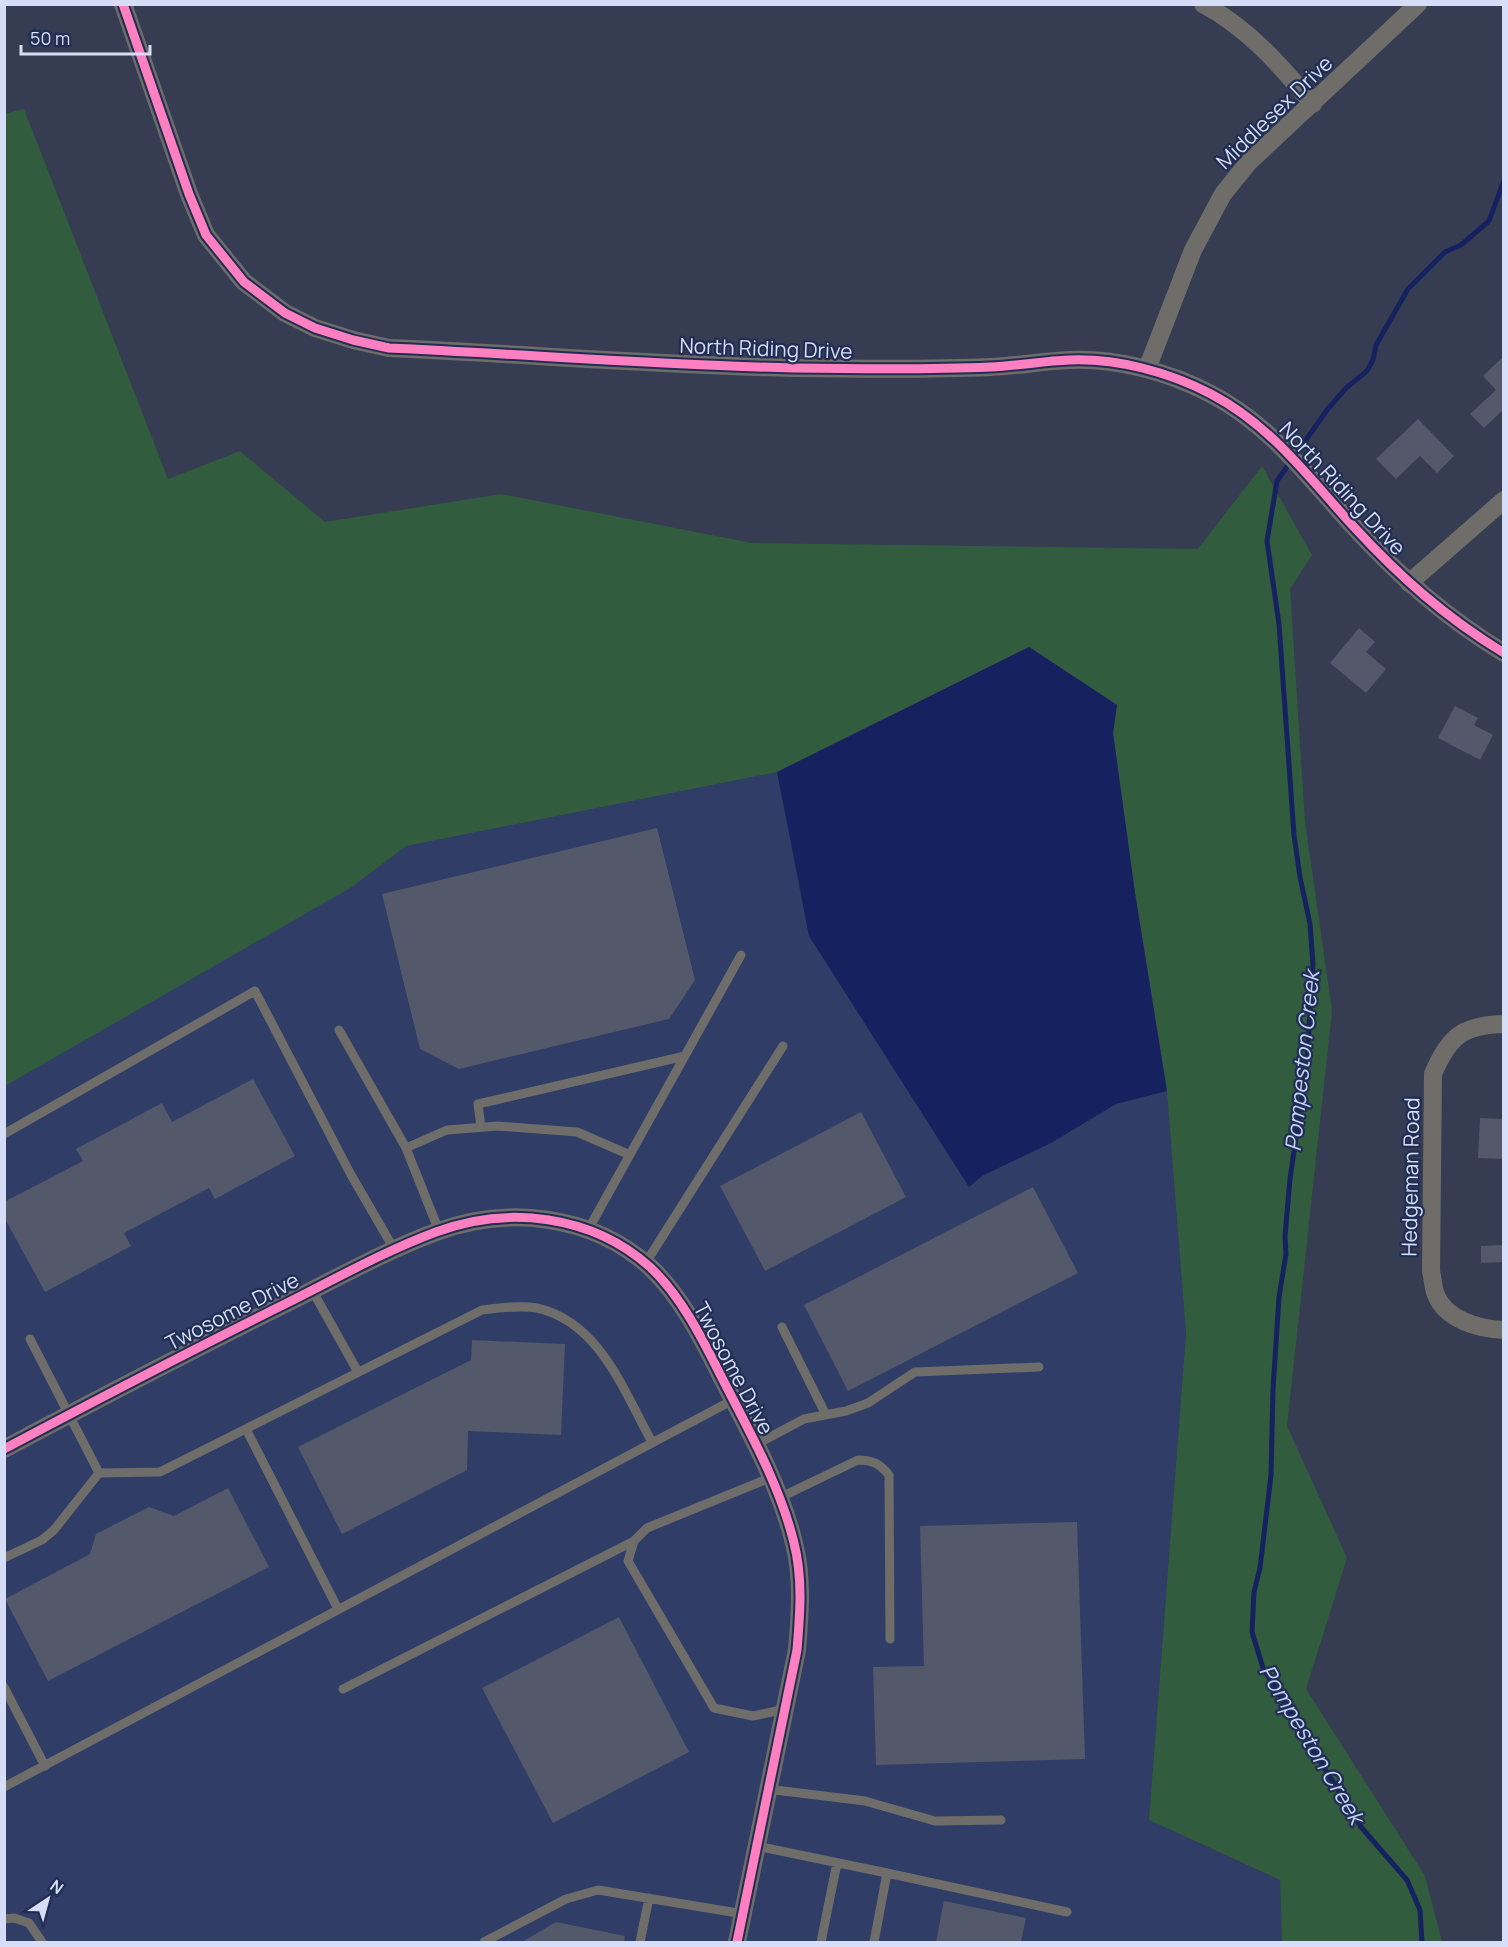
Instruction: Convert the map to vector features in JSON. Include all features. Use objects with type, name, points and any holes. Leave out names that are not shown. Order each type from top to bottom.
[{"type":"street","name":"North Riding Drive","points":[[123,4],[189,194],[206,235],[244,282],[285,313],[315,328],[352,340],[389,348],[754,367],[882,370],[981,368],[1072,360],[1111,362],[1147,369],[1184,381],[1213,395],[1254,422],[1309,472],[1353,525],[1409,584],[1461,627],[1503,653]]},
{"type":"street","points":[[1203,4],[1225,16],[1268,52],[1312,104]]},
{"type":"street","name":"Middlesex Drive","points":[[1147,369],[1193,250],[1223,194],[1248,163],[1418,4]]},
{"type":"street","points":[[1409,584],[1503,500]]},
{"type":"street","name":"Hedgeman Road","points":[[1503,1024],[1477,1025],[1456,1037],[1442,1054],[1433,1074],[1431,1271],[1435,1294],[1447,1311],[1487,1329],[1503,1330]]},
{"type":"street","name":"Twosome Drive","points":[[4,1449],[312,1290],[394,1249],[439,1231],[473,1222],[528,1217],[560,1222],[588,1230],[626,1249],[645,1264],[672,1293],[691,1320],[755,1444],[795,1543],[800,1578],[800,1613],[796,1650],[786,1709],[737,1942]]},
{"type":"lane","points":[[588,1230],[741,955]]},
{"type":"lane","points":[[4,1134],[255,991],[345,1162],[394,1249]]},
{"type":"lane","points":[[339,1030],[406,1148],[439,1231]]},
{"type":"lane","points":[[645,1264],[783,1046]]},
{"type":"lane","points":[[481,1127],[478,1104],[685,1056]]},
{"type":"lane","points":[[406,1148],[447,1130],[481,1127],[577,1132],[630,1155]]},
{"type":"lane","points":[[312,1290],[358,1372]]},
{"type":"lane","points":[[99,1473],[160,1472],[482,1310],[535,1308],[563,1317],[586,1333],[603,1354],[652,1442]]},
{"type":"lane","points":[[782,1327],[826,1415]]},
{"type":"lane","points":[[30,1339],[99,1473]]},
{"type":"lane","points":[[755,1444],[804,1419],[868,1403],[915,1372],[1040,1367]]},
{"type":"lane","points":[[4,1787],[733,1400]]},
{"type":"lane","points":[[246,1429],[338,1610]]},
{"type":"lane","points":[[778,1498],[858,1460],[870,1460],[881,1465],[888,1475],[890,1640]]},
{"type":"lane","points":[[4,1558],[42,1540],[54,1530],[99,1473]]},
{"type":"lane","points":[[343,1689],[634,1541],[647,1528],[770,1478]]},
{"type":"lane","points":[[634,1541],[628,1561],[714,1708],[753,1716],[786,1709]]},
{"type":"lane","points":[[4,1687],[45,1766]]},
{"type":"lane","points":[[768,1789],[865,1801],[935,1821],[1001,1820]]},
{"type":"lane","points":[[757,1846],[1068,1912]]},
{"type":"lane","points":[[821,1942],[837,1863]]},
{"type":"lane","points":[[874,1942],[886,1873]]},
{"type":"lane","points":[[484,1942],[566,1899],[598,1890],[744,1914]]},
{"type":"lane","points":[[640,1942],[649,1898]]},
{"type":"lane","points":[[4,1919],[14,1918],[30,1923],[42,1942]]},
{"type":"shaded area","points":[[4,166],[95,391],[266,655],[1080,614],[1207,684],[1167,1091],[1186,1334],[1149,1820],[1280,1881],[1282,1942],[5,1942]]},
{"type":"shaded area","points":[[1029,647],[1117,705],[1113,733],[1135,893],[1167,1091],[1116,1104],[1051,1143],[982,1176],[969,1187],[809,936],[777,772]]},
{"type":"green space","points":[[24,109],[168,479],[240,451],[325,522],[501,494],[752,543],[1198,549],[1262,466],[1312,555],[1290,589],[1305,822],[1332,1011],[1287,1426],[1347,1558],[1306,1689],[1425,1876],[1442,1942],[1282,1942],[1280,1880],[1149,1820],[1186,1334],[1167,1091],[1135,893],[1113,733],[1117,705],[1029,647],[777,772],[406,846],[352,887],[5,1086],[4,114]]},
{"type":"building","points":[[1503,357],[1503,410],[1484,428],[1470,414],[1496,390],[1483,376]]},
{"type":"building","points":[[1418,419],[1454,456],[1437,473],[1420,456],[1396,479],[1376,459]]},
{"type":"building","points":[[1359,628],[1375,642],[1366,652],[1386,669],[1366,693],[1330,663]]},
{"type":"building","points":[[1455,706],[1478,718],[1474,725],[1493,735],[1480,760],[1438,738]]},
{"type":"building","points":[[657,828],[695,980],[669,1019],[459,1069],[420,1049],[382,894]]},
{"type":"building","points":[[253,1079],[295,1156],[215,1199],[209,1188],[124,1233],[131,1246],[45,1292],[4,1217],[4,1202],[83,1161],[76,1149],[162,1103],[172,1122]]},
{"type":"building","points":[[861,1112],[906,1197],[765,1271],[720,1186]]},
{"type":"building","points":[[1480,1118],[1503,1119],[1503,1159],[1478,1158]]},
{"type":"building","points":[[1033,1187],[1078,1273],[848,1391],[804,1305]]},
{"type":"building","points":[[1503,1245],[1503,1262],[1481,1263],[1481,1246]]},
{"type":"building","points":[[472,1340],[565,1344],[561,1435],[468,1431],[467,1470],[342,1534],[298,1447],[471,1360]]},
{"type":"building","points":[[228,1488],[269,1567],[48,1681],[5,1599],[90,1554],[96,1534],[149,1507],[174,1516]]},
{"type":"building","points":[[1077,1522],[1085,1759],[876,1765],[873,1667],[924,1666],[920,1526]]},
{"type":"building","points":[[619,1617],[689,1752],[553,1823],[482,1688]]},
{"type":"building","points":[[944,1901],[1026,1918],[1021,1942],[936,1942]]},
{"type":"building","points":[[556,1922],[625,1936],[624,1942],[522,1942]]},
{"type":"waterway","name":"Pompeston Creek","points":[[1422,1942],[1420,1910],[1407,1880],[1361,1827],[1263,1668],[1252,1632],[1254,1592],[1260,1568],[1271,1475],[1273,1389],[1279,1297],[1286,1254],[1285,1236],[1290,1179],[1307,1061],[1313,964],[1310,924],[1294,835],[1279,624],[1267,541],[1277,481],[1327,410],[1346,388],[1367,371],[1373,360],[1376,345],[1408,289],[1445,252],[1461,245],[1489,221],[1504,180]]},
{"type":"cycle path","points":[[123,4],[189,194],[206,235],[244,282],[285,313],[315,328],[389,348],[693,364],[917,369],[1010,366],[1087,360],[1142,368],[1195,386],[1253,421],[1289,454],[1354,527],[1406,579],[1462,625],[1504,653]]},
{"type":"cycle path","points":[[4,1449],[361,1265],[436,1232],[463,1224],[520,1217],[576,1226],[627,1249],[661,1278],[681,1304],[698,1332],[772,1479],[788,1521],[797,1556],[800,1596],[797,1650],[737,1942]]}]
